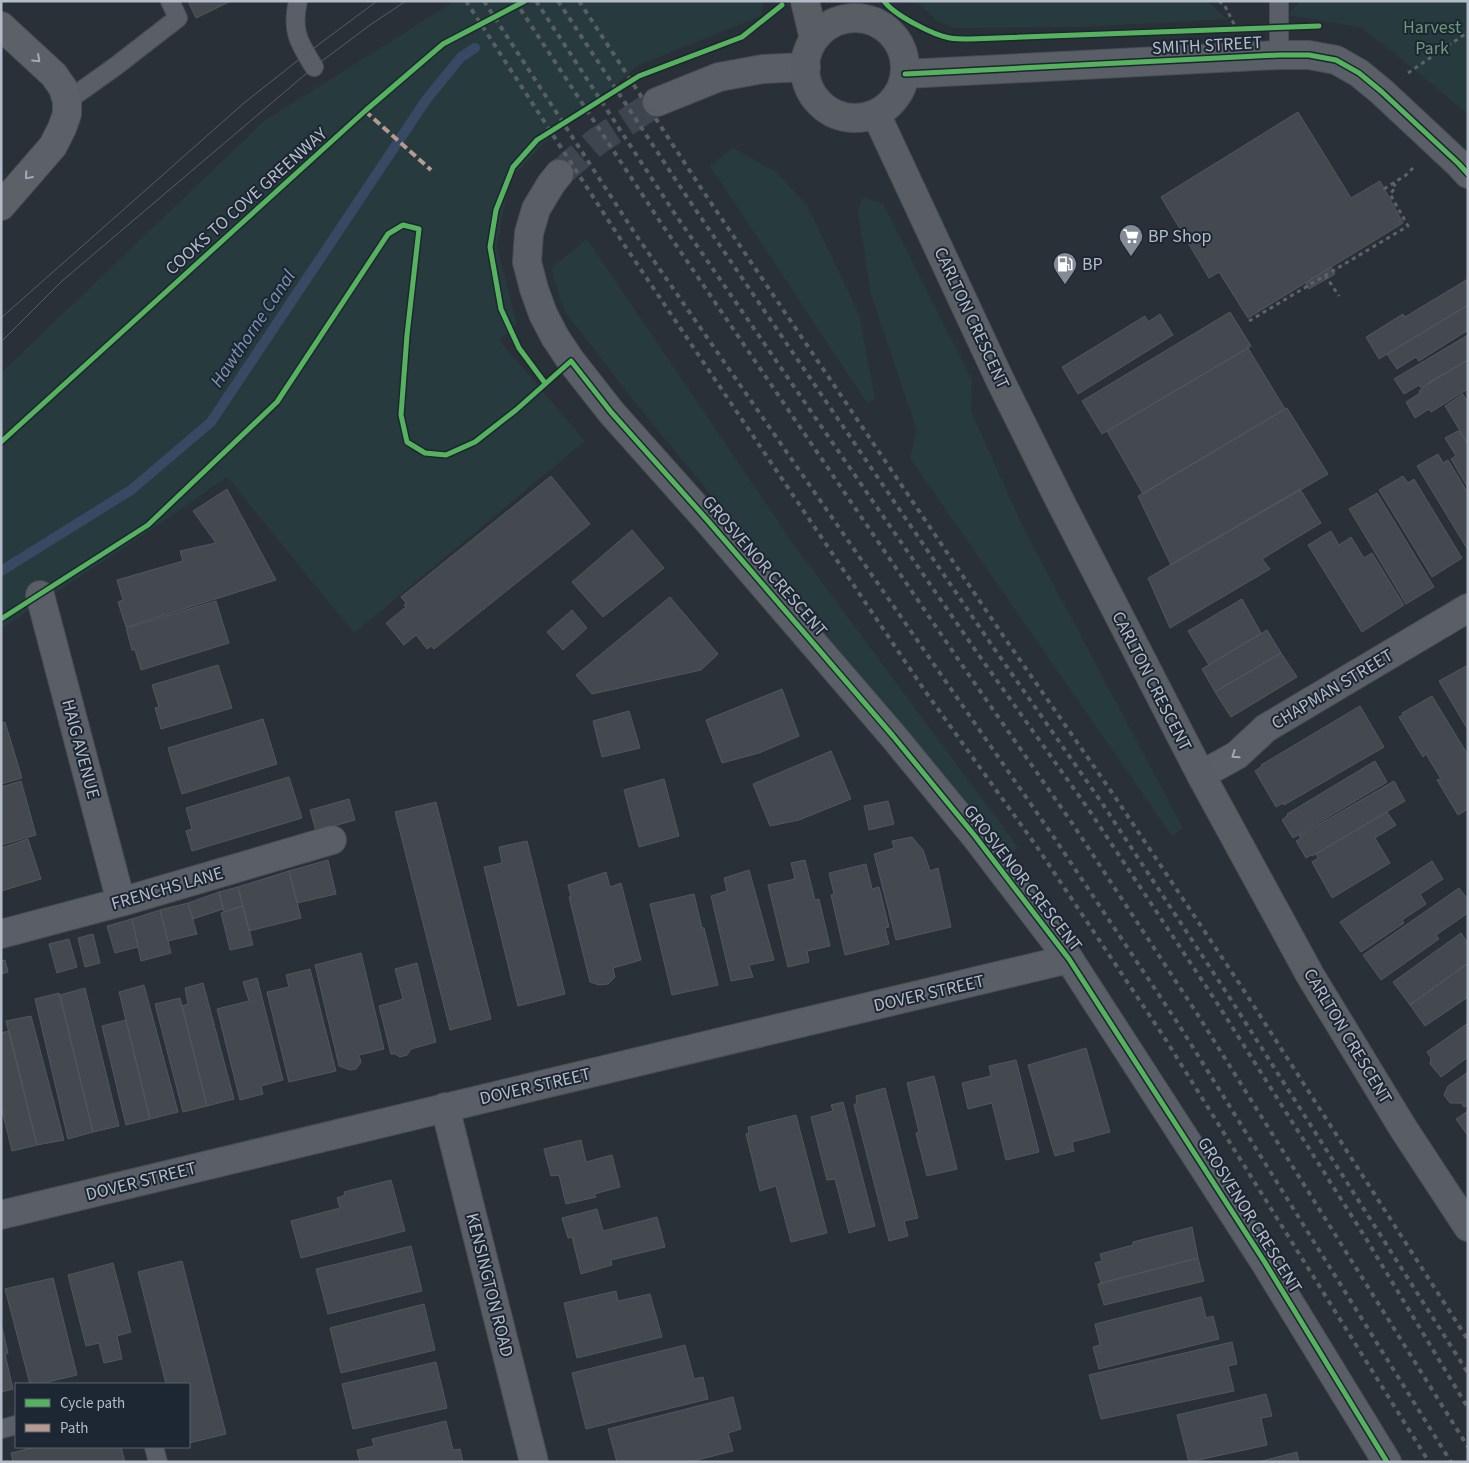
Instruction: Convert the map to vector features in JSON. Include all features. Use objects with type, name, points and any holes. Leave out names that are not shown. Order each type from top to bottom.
[{"type":"main road","points":[[805,1],[814,39]]},
{"type":"main road","points":[[856,10],[887,29],[902,50],[905,62],[903,84],[896,98],[876,114],[855,118],[844,117],[833,112],[815,98],[808,82],[806,58],[814,39],[830,25],[850,18],[856,10]]},
{"type":"main road","points":[[1,26],[54,75],[63,88],[67,100],[67,114],[53,146],[1,206]]},
{"type":"main road","name":"CARLTON CRESCENT","points":[[876,114],[1000,380],[1201,775],[1310,975],[1404,1128],[1468,1227]]},
{"type":"street","name":"SMITH STREET","points":[[905,74],[1309,55],[1336,60],[1359,73],[1382,92],[1468,174]]},
{"type":"street","points":[[656,102],[719,77],[763,69],[806,67]]},
{"type":"street","name":"GROSVENOR CRESCENT","points":[[559,174],[536,209],[529,233],[527,262],[543,314],[555,337],[571,361],[611,412],[709,522],[893,736],[975,836],[1069,959],[1264,1261],[1387,1462]]},
{"type":"street","name":"HAIG AVENUE","points":[[40,595],[121,902]]},
{"type":"street","name":"CHAPMAN STREET","points":[[1201,775],[1237,755],[1266,728],[1468,608]]},
{"type":"street","name":"FRENCHS LANE","points":[[1,934],[121,902],[332,840]]},
{"type":"street","name":"DOVER STREET","points":[[1,1215],[445,1107],[1069,959]]},
{"type":"street","name":"KENSINGTON ROAD","points":[[445,1107],[534,1462]]},
{"type":"lane","points":[[67,100],[116,66],[178,18],[170,1]]},
{"type":"lane","points":[[298,1],[296,27],[298,40],[314,67]]},
{"type":"lane","points":[[1279,14],[1279,55]]},
{"type":"lane","points":[[1,1429],[15,1425]]},
{"type":"lane","points":[[154,1448],[158,1462]]},
{"type":"path","points":[[1219,1],[1225,6],[1236,29]]},
{"type":"path","points":[[1226,29],[1236,29],[1279,14]]},
{"type":"path","points":[[1408,73],[1468,32]]},
{"type":"path","points":[[1384,189],[1406,175],[1414,167]]},
{"type":"path","points":[[1249,321],[1318,277],[1326,275],[1408,226],[1390,194],[1396,187],[1393,183]]},
{"type":"path","points":[[1326,275],[1339,296]]},
{"type":"green space","points":[[455,1],[764,1],[761,16],[639,65],[541,146],[509,181],[497,246],[517,324],[499,340],[585,441],[354,633],[227,477],[1,629],[1,373],[264,121]]},
{"type":"green space","points":[[916,1],[1207,1],[1228,19],[1083,27],[956,28],[937,21]]},
{"type":"green space","name":"Harvest Park","points":[[1300,1],[1468,1],[1468,114],[1383,44],[1359,27],[1288,15]]},
{"type":"green space","points":[[733,148],[776,172],[807,205],[859,314],[875,399],[867,403],[710,166]]},
{"type":"green space","points":[[863,198],[883,203],[972,380],[971,411],[1023,527],[1183,828],[1172,836],[910,458],[917,430],[871,295],[858,211]]},
{"type":"green space","points":[[587,239],[794,545],[1018,847],[1007,856],[625,390],[564,310],[551,268]]},
{"type":"building","points":[[188,1],[231,1],[196,18]]},
{"type":"building","points":[[1298,112],[1351,198],[1380,181],[1403,223],[1248,318],[1219,272],[1209,278],[1161,197]]},
{"type":"building","points":[[1331,267],[1335,274],[1309,289],[1306,283]]},
{"type":"building","points":[[1468,279],[1468,305],[1379,359],[1366,337],[1403,314],[1405,317]]},
{"type":"building","points":[[1468,305],[1468,330],[1419,361],[1416,357],[1397,369],[1387,354]]},
{"type":"building","points":[[1230,312],[1251,346],[1102,434],[1082,401]]},
{"type":"building","points":[[1160,314],[1173,335],[1078,394],[1062,367],[1145,316],[1148,322]]},
{"type":"building","points":[[1468,335],[1468,360],[1421,388],[1419,385],[1404,394],[1394,379]]},
{"type":"building","points":[[1248,348],[1285,409],[1143,494],[1107,431]]},
{"type":"building","points":[[1468,360],[1468,389],[1431,412],[1429,409],[1415,418],[1406,402],[1420,393],[1419,391],[1428,383]]},
{"type":"building","points":[[1463,394],[1466,400],[1468,399],[1468,444],[1445,406]]},
{"type":"building","points":[[1287,408],[1328,474],[1171,565],[1138,496]]},
{"type":"building","points":[[1458,431],[1468,445],[1468,488],[1451,459],[1456,456],[1445,438]]},
{"type":"building","points":[[1438,454],[1443,463],[1448,460],[1468,493],[1468,550],[1417,466]]},
{"type":"building","points":[[551,476],[590,524],[434,649],[431,646],[427,649],[416,635],[404,645],[386,623],[406,607],[404,605],[406,603],[401,597]]},
{"type":"building","points":[[1403,476],[1408,483],[1414,479],[1462,558],[1432,577],[1379,490]]},
{"type":"building","points":[[227,489],[276,580],[126,627],[118,602],[123,600],[117,580],[183,561],[180,551],[216,543],[193,511]]},
{"type":"building","points":[[1300,489],[1321,523],[1262,559],[1270,569],[1170,628],[1148,578]]},
{"type":"building","points":[[1377,493],[1434,587],[1406,604],[1349,509]]},
{"type":"building","points":[[632,530],[664,568],[603,617],[572,582]]},
{"type":"building","points":[[1331,531],[1339,545],[1351,537],[1364,558],[1372,553],[1404,605],[1362,632],[1308,545]]},
{"type":"building","points":[[670,597],[718,654],[701,670],[592,694],[576,675]]},
{"type":"building","points":[[1242,599],[1261,633],[1209,665],[1188,631]]},
{"type":"building","points":[[216,601],[229,643],[141,670],[135,650],[132,650],[126,628]]},
{"type":"building","points":[[572,610],[587,628],[563,650],[547,632]]},
{"type":"building","points":[[1267,630],[1281,653],[1215,692],[1202,669]]},
{"type":"building","points":[[1281,653],[1297,677],[1231,717],[1215,692]]},
{"type":"building","points":[[218,665],[232,708],[161,729],[155,708],[159,707],[152,685]]},
{"type":"building","points":[[1468,665],[1468,730],[1439,681]]},
{"type":"building","points":[[782,689],[799,736],[759,753],[722,763],[706,720]]},
{"type":"building","points":[[1432,696],[1468,755],[1468,809],[1458,815],[1437,780],[1441,779],[1426,754],[1423,757],[1399,717],[1403,715],[1402,713]]},
{"type":"building","points":[[1360,706],[1384,747],[1284,805],[1283,803],[1276,807],[1255,771],[1261,765]]},
{"type":"building","points":[[629,711],[640,748],[602,757],[593,721]]},
{"type":"building","points":[[263,719],[277,764],[182,794],[168,748]]},
{"type":"building","points":[[5,722],[22,778],[1,784],[1,723]]},
{"type":"building","points":[[831,751],[851,799],[799,820],[770,826],[753,784]]},
{"type":"building","points":[[1375,761],[1387,782],[1293,838],[1282,820],[1287,814]]},
{"type":"building","points":[[289,777],[302,818],[192,851],[186,831],[192,829],[186,808]]},
{"type":"building","points":[[664,779],[679,836],[639,847],[624,790]]},
{"type":"building","points":[[21,781],[36,835],[1,845],[1,787]]},
{"type":"building","points":[[1394,781],[1405,801],[1306,858],[1296,841],[1301,838],[1299,836]]},
{"type":"building","points":[[349,799],[355,820],[316,831],[310,810]]},
{"type":"building","points":[[888,801],[894,824],[869,830],[864,806]]},
{"type":"building","points":[[436,802],[491,1019],[450,1030],[395,812]]},
{"type":"building","points":[[1387,812],[1396,825],[1375,838],[1390,863],[1332,898],[1312,862],[1318,858],[1316,854]]},
{"type":"building","points":[[912,837],[923,850],[930,871],[938,868],[951,927],[896,940],[874,854],[894,848],[892,841]]},
{"type":"building","points":[[28,839],[41,879],[1,891],[1,848]]},
{"type":"building","points":[[527,841],[565,994],[518,1006],[484,867],[502,863],[499,847]]},
{"type":"building","points":[[328,860],[336,894],[297,903],[289,871]]},
{"type":"building","points":[[805,860],[815,900],[819,899],[830,946],[807,951],[809,962],[788,967],[768,885],[795,879],[791,863]]},
{"type":"building","points":[[1432,861],[1443,879],[1420,894],[1426,904],[1402,920],[1404,923],[1361,952],[1340,922]]},
{"type":"building","points":[[866,864],[872,889],[879,887],[889,927],[885,928],[889,944],[845,955],[831,895],[834,894],[829,873]]},
{"type":"building","points":[[749,870],[774,960],[749,965],[753,977],[731,981],[711,896],[727,891],[724,878]]},
{"type":"building","points":[[289,871],[301,918],[249,931],[238,887]]},
{"type":"building","points":[[606,872],[610,887],[621,883],[641,960],[613,968],[615,977],[608,984],[599,985],[590,982],[569,897],[571,897],[568,885]]},
{"type":"building","points":[[238,887],[243,906],[224,912],[219,892]]},
{"type":"building","points":[[1459,888],[1468,900],[1468,913],[1436,935],[1439,939],[1381,980],[1363,955]]},
{"type":"building","points":[[219,892],[223,909],[193,919],[188,903]]},
{"type":"building","points":[[694,894],[718,985],[672,995],[650,904]]},
{"type":"building","points":[[188,903],[197,934],[168,941],[160,910]]},
{"type":"building","points":[[243,906],[253,945],[230,950],[221,913]]},
{"type":"building","points":[[160,910],[171,953],[141,961],[132,919]]},
{"type":"building","points":[[132,919],[138,947],[115,953],[107,926]]},
{"type":"building","points":[[1461,933],[1468,944],[1468,963],[1410,1005],[1393,982]]},
{"type":"building","points":[[93,934],[100,963],[85,967],[78,938]]},
{"type":"building","points":[[69,939],[77,967],[57,973],[49,944]]},
{"type":"building","points":[[361,953],[384,1049],[359,1055],[361,1062],[356,1069],[350,1070],[339,1066],[315,965]]},
{"type":"building","points":[[5,960],[8,972],[1,974],[1,961]]},
{"type":"building","points":[[417,963],[436,1042],[411,1049],[407,1055],[400,1057],[391,1054],[379,1006],[403,999],[395,969]]},
{"type":"building","points":[[1468,963],[1468,997],[1425,1026],[1410,1005]]},
{"type":"building","points":[[310,969],[336,1071],[289,1082],[267,992],[289,987],[286,975]]},
{"type":"building","points":[[257,978],[283,1080],[261,1086],[263,1094],[240,1100],[217,1009],[249,1001],[243,982]]},
{"type":"building","points":[[203,983],[234,1099],[207,1106],[182,1006],[188,1004],[185,988]]},
{"type":"building","points":[[144,985],[178,1112],[150,1119],[119,992]]},
{"type":"building","points":[[85,988],[119,1126],[93,1132],[60,995]]},
{"type":"building","points":[[59,993],[93,1132],[68,1139],[35,999]]},
{"type":"building","points":[[180,998],[207,1106],[183,1112],[155,1004]]},
{"type":"building","points":[[31,1016],[64,1140],[37,1145],[6,1021]]},
{"type":"building","points":[[126,1020],[150,1119],[126,1125],[102,1026]]},
{"type":"building","points":[[1468,1023],[1468,1057],[1441,1077],[1430,1064],[1431,1058],[1427,1052]]},
{"type":"building","points":[[9,1031],[37,1145],[12,1151],[1,1106],[1,1033]]},
{"type":"building","points":[[1086,1048],[1110,1132],[1072,1142],[1074,1151],[1055,1156],[1028,1065]]},
{"type":"building","points":[[1016,1060],[1039,1152],[1006,1160],[992,1103],[968,1109],[962,1083],[991,1076],[989,1066]]},
{"type":"building","points":[[1468,1072],[1468,1105],[1464,1107],[1461,1103],[1450,1103],[1444,1095],[1448,1086]]},
{"type":"building","points":[[934,1076],[957,1169],[927,1176],[916,1133],[919,1132],[907,1083]]},
{"type":"building","points":[[885,1088],[918,1218],[904,1221],[908,1236],[889,1241],[854,1105],[857,1103],[856,1096]]},
{"type":"building","points":[[843,1102],[875,1226],[849,1233],[835,1179],[827,1180],[811,1117],[833,1111],[831,1105]]},
{"type":"building","points":[[1468,1111],[1468,1136],[1456,1119]]},
{"type":"building","points":[[796,1115],[827,1233],[791,1242],[776,1186],[760,1191],[746,1134],[749,1133],[748,1127]]},
{"type":"building","points":[[581,1140],[586,1162],[612,1155],[620,1187],[594,1194],[596,1197],[566,1204],[559,1175],[551,1176],[544,1149]]},
{"type":"building","points":[[391,1180],[405,1231],[301,1258],[291,1221],[340,1208],[337,1198],[345,1195],[344,1192]]},
{"type":"building","points":[[597,1209],[603,1231],[657,1217],[665,1247],[611,1260],[612,1265],[581,1274],[572,1237],[568,1238],[562,1218]]},
{"type":"building","points":[[1192,1227],[1198,1258],[1101,1283],[1095,1263],[1102,1261],[1100,1254],[1133,1245],[1133,1242]]},
{"type":"building","points":[[411,1246],[422,1291],[328,1314],[316,1269]]},
{"type":"building","points":[[1198,1258],[1204,1281],[1104,1305],[1098,1284]]},
{"type":"building","points":[[182,1261],[226,1434],[190,1443],[190,1383],[166,1383],[138,1272]]},
{"type":"building","points":[[113,1263],[131,1332],[117,1336],[122,1359],[104,1363],[99,1343],[86,1346],[68,1275]]},
{"type":"building","points":[[53,1278],[77,1375],[43,1383],[30,1383],[5,1289]]},
{"type":"building","points":[[616,1291],[618,1301],[650,1294],[662,1337],[577,1358],[564,1303]]},
{"type":"building","points":[[1201,1297],[1206,1318],[1213,1316],[1219,1339],[1099,1369],[1093,1347],[1100,1345],[1095,1324]]},
{"type":"building","points":[[424,1304],[435,1350],[341,1373],[330,1328]]},
{"type":"building","points":[[1,1323],[8,1353],[5,1354],[13,1389],[1,1392]]},
{"type":"building","points":[[1232,1342],[1237,1364],[1228,1366],[1234,1391],[1101,1419],[1089,1375]]},
{"type":"building","points":[[685,1345],[694,1379],[703,1377],[708,1399],[586,1429],[572,1373]]},
{"type":"building","points":[[436,1362],[447,1408],[353,1429],[342,1384]]},
{"type":"building","points":[[1266,1394],[1272,1416],[1261,1418],[1267,1445],[1189,1462],[1177,1415]]},
{"type":"building","points":[[733,1397],[741,1429],[728,1433],[733,1451],[689,1462],[617,1462],[608,1429]]},
{"type":"building","points":[[446,1421],[453,1450],[460,1449],[463,1462],[360,1462],[357,1450],[374,1446],[372,1439]]},
{"type":"building","points":[[31,1448],[121,1448],[125,1462],[13,1462],[11,1453]]},
{"type":"building","points":[[1297,1452],[1299,1462],[1258,1462]]},
{"type":"waterway","name":"Hawthorne Canal","points":[[1,571],[131,490],[211,422],[426,100],[461,57],[475,48]]},
{"type":"tunnel","points":[[559,174],[596,142],[657,102]]},
{"type":"tram line","points":[[1,318],[244,103],[377,1]]},
{"type":"tram line","points":[[1,342],[62,281],[314,67],[406,1]]},
{"type":"railway","points":[[466,1],[623,243],[925,691],[1037,847],[1164,1037],[1429,1462]]},
{"type":"railway","points":[[484,1],[636,235],[1053,836],[1179,1025],[1451,1462]]},
{"type":"railway","points":[[515,1],[659,220],[1072,823],[1196,1012],[1468,1447]]},
{"type":"railway","points":[[536,1],[673,211],[978,654],[1089,810],[1217,1003],[1365,1237],[1468,1408]]},
{"type":"railway","points":[[558,1],[689,200],[991,644],[1102,803],[1228,995],[1468,1373]]},
{"type":"railway","points":[[579,1],[703,191],[1004,637],[1113,794],[1241,986],[1468,1340]]},
{"type":"marked path","points":[[365,111],[431,170]]},
{"type":"cycle path","name":"COOKS TO COVE GREENWAY","points":[[1,442],[365,111],[443,44],[525,1]]},
{"type":"cycle path","points":[[884,1],[914,24],[934,33],[957,39],[1319,26]]},
{"type":"cycle path","points":[[545,383],[519,348],[501,309],[490,247],[496,210],[513,167],[537,140],[639,76],[742,37],[782,5]]},
{"type":"cycle path","points":[[905,74],[1309,55],[1336,60],[1359,73],[1382,92],[1468,174]]},
{"type":"cycle path","points":[[1,619],[148,525],[277,402],[388,234],[403,225],[419,229],[407,335],[401,415],[407,442],[425,453],[446,455],[475,442],[516,410],[571,361],[611,412],[709,522],[893,736],[975,836],[1069,959],[1264,1261],[1387,1462]]},
{"type":"place","name":"BP Shop","points":[[1131,257]]},
{"type":"place","name":"BP","points":[[1065,285]]}]
